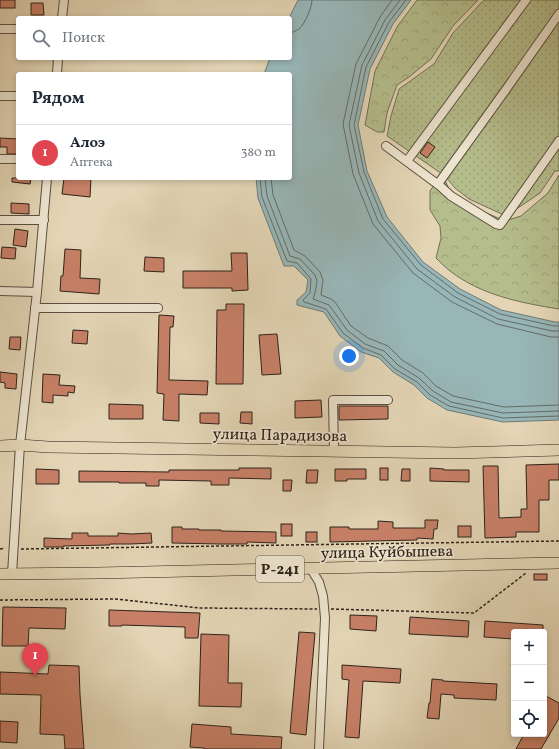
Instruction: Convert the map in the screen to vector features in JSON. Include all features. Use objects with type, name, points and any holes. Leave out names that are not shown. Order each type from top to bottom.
[{"type":"highway","name":"улица Парадизова","points":[[0,446],[20,445],[48,447],[456,453],[559,450]]},
{"type":"highway","name":"улица Куйбышева","points":[[0,574],[559,563]]},
{"type":"street","points":[[62,16],[64,0]]},
{"type":"street","points":[[407,161],[526,0]]},
{"type":"street","points":[[438,184],[559,14]]},
{"type":"street","points":[[0,29],[16,29]]},
{"type":"street","points":[[57,72],[58,60]]},
{"type":"street","points":[[0,96],[16,96]]},
{"type":"street","points":[[386,146],[438,184],[451,196],[500,225],[559,141]]},
{"type":"street","points":[[0,159],[16,159]]},
{"type":"street","points":[[12,574],[20,445],[37,292],[47,180]]},
{"type":"street","points":[[0,220],[44,220]]},
{"type":"street","points":[[0,291],[37,292]]},
{"type":"street","points":[[35,308],[158,308]]},
{"type":"street","points":[[334,451],[333,400],[388,400]]},
{"type":"street","points":[[311,568],[319,582],[323,596],[325,618],[319,749]]},
{"type":"path","points":[[0,549],[559,541]]},
{"type":"path","points":[[0,600],[115,599],[200,608],[324,609],[474,613],[529,571]]},
{"type":"green space","points":[[417,0],[478,0],[453,26],[431,59],[397,85],[387,113],[384,132],[377,132],[365,125],[375,71],[397,27]]},
{"type":"green space","points":[[484,0],[559,0],[559,171],[555,171],[540,193],[506,216],[469,199],[455,188],[445,176],[387,136],[399,89],[434,64],[453,33]]},
{"type":"green space","points":[[559,175],[559,309],[516,301],[488,292],[462,279],[450,271],[436,258],[441,238],[440,226],[430,210],[430,191],[438,179],[444,178],[449,189],[466,204],[505,221],[521,216],[548,193]]},
{"type":"water","points":[[298,0],[411,0],[393,24],[370,69],[358,125],[367,171],[387,217],[423,262],[460,289],[501,310],[559,322],[559,420],[503,422],[447,410],[427,398],[414,385],[393,372],[379,358],[361,352],[340,336],[324,312],[297,305],[297,300],[306,292],[308,280],[294,266],[284,266],[258,198],[256,180],[292,180],[292,72],[265,72],[269,60],[292,60],[292,16],[290,16]]},
{"type":"building","points":[[0,0],[15,0],[15,8],[0,8]]},
{"type":"building","points":[[31,3],[43,3],[44,15],[31,15]]},
{"type":"building","points":[[0,138],[16,139],[16,154],[7,154],[7,147],[0,147]]},
{"type":"building","points":[[428,142],[435,147],[427,158],[420,153]]},
{"type":"building","points":[[12,178],[16,178],[16,180],[31,180],[30,184],[12,182]]},
{"type":"building","points":[[64,180],[91,180],[90,197],[62,194]]},
{"type":"building","points":[[11,203],[29,204],[29,214],[11,213]]},
{"type":"building","points":[[15,229],[28,231],[26,247],[13,245]]},
{"type":"building","points":[[2,247],[16,248],[15,259],[1,258]]},
{"type":"building","points":[[65,249],[81,250],[80,278],[100,279],[99,294],[60,291],[61,276],[63,276]]},
{"type":"building","points":[[231,253],[247,253],[248,290],[232,291],[232,288],[183,288],[183,271],[232,271]]},
{"type":"building","points":[[145,257],[164,258],[164,272],[144,271]]},
{"type":"building","points":[[226,304],[244,304],[243,384],[216,384],[217,310],[226,310]]},
{"type":"building","points":[[159,315],[174,316],[173,327],[170,327],[169,380],[208,381],[207,395],[179,394],[179,421],[163,420],[164,394],[157,393]]},
{"type":"building","points":[[73,330],[88,331],[87,344],[72,343]]},
{"type":"building","points":[[277,334],[281,374],[262,375],[259,335]]},
{"type":"building","points":[[10,337],[21,337],[20,350],[9,349]]},
{"type":"building","points":[[0,372],[17,374],[16,389],[5,388],[5,383],[0,382]]},
{"type":"building","points":[[43,374],[60,375],[59,385],[75,386],[74,393],[68,392],[68,396],[53,395],[53,403],[42,402]]},
{"type":"building","points":[[321,400],[322,417],[295,418],[295,401]]},
{"type":"building","points":[[109,404],[143,405],[143,419],[109,419]]},
{"type":"building","points":[[339,406],[388,406],[388,419],[339,420]]},
{"type":"building","points":[[241,412],[252,412],[252,424],[240,423]]},
{"type":"building","points":[[200,413],[219,413],[219,424],[200,423]]},
{"type":"building","points":[[559,464],[559,480],[549,480],[549,500],[539,500],[539,532],[516,532],[516,537],[485,538],[483,466],[498,466],[499,518],[521,517],[521,509],[527,509],[526,465]]},
{"type":"building","points":[[239,468],[271,468],[271,479],[229,478],[229,485],[211,485],[211,481],[159,480],[159,486],[146,486],[146,483],[79,482],[79,471],[169,472],[169,470],[239,470]]},
{"type":"building","points":[[380,468],[388,468],[388,480],[380,480]]},
{"type":"building","points":[[430,468],[444,470],[469,470],[469,482],[430,481]]},
{"type":"building","points":[[36,469],[59,470],[59,484],[36,484]]},
{"type":"building","points":[[335,469],[366,469],[366,479],[347,479],[347,481],[335,481]]},
{"type":"building","points":[[402,469],[410,469],[410,481],[401,481]]},
{"type":"building","points":[[307,470],[318,470],[317,483],[306,483]]},
{"type":"building","points":[[283,480],[292,480],[291,491],[283,491]]},
{"type":"building","points":[[425,520],[438,520],[437,529],[434,529],[433,539],[417,538],[417,540],[330,542],[330,527],[349,527],[349,529],[378,529],[378,521],[393,522],[393,528],[425,528]]},
{"type":"building","points":[[281,524],[292,524],[292,536],[281,536]]},
{"type":"building","points":[[458,526],[471,526],[471,537],[458,537]]},
{"type":"building","points":[[172,527],[199,530],[276,532],[276,543],[172,543]]},
{"type":"building","points":[[306,532],[317,532],[317,542],[306,542]]},
{"type":"building","points":[[72,533],[88,533],[88,536],[118,536],[118,533],[151,533],[152,543],[44,547],[44,538],[72,539]]},
{"type":"building","points":[[534,574],[547,574],[547,580],[534,580]]},
{"type":"building","points":[[3,607],[66,608],[65,629],[29,628],[28,646],[2,646]]},
{"type":"building","points":[[109,610],[200,613],[198,638],[185,638],[185,627],[109,626]]},
{"type":"building","points":[[350,615],[377,616],[376,631],[350,629]]},
{"type":"building","points":[[410,617],[469,621],[468,637],[409,634]]},
{"type":"building","points":[[485,621],[543,625],[543,629],[511,629],[511,639],[484,637]]},
{"type":"building","points":[[299,632],[315,633],[306,735],[290,733]]},
{"type":"building","points":[[201,634],[229,635],[228,683],[242,683],[241,707],[199,706]]},
{"type":"building","points":[[49,665],[79,666],[84,749],[65,749],[64,735],[40,734],[41,695],[0,694],[0,672],[48,674]]},
{"type":"building","points":[[342,665],[401,669],[400,683],[363,681],[359,738],[345,737],[349,680],[342,679]]},
{"type":"building","points":[[432,679],[497,684],[496,700],[454,698],[454,695],[441,694],[439,719],[427,718]]},
{"type":"building","points":[[547,697],[559,703],[559,718],[541,749],[516,749],[522,737],[547,737]]},
{"type":"building","points":[[0,721],[18,722],[17,743],[0,742]]},
{"type":"building","points":[[192,724],[231,727],[231,734],[282,737],[281,749],[204,749],[190,747]]},
{"type":"place","name":"Алоэ","points":[[35,676]]}]
